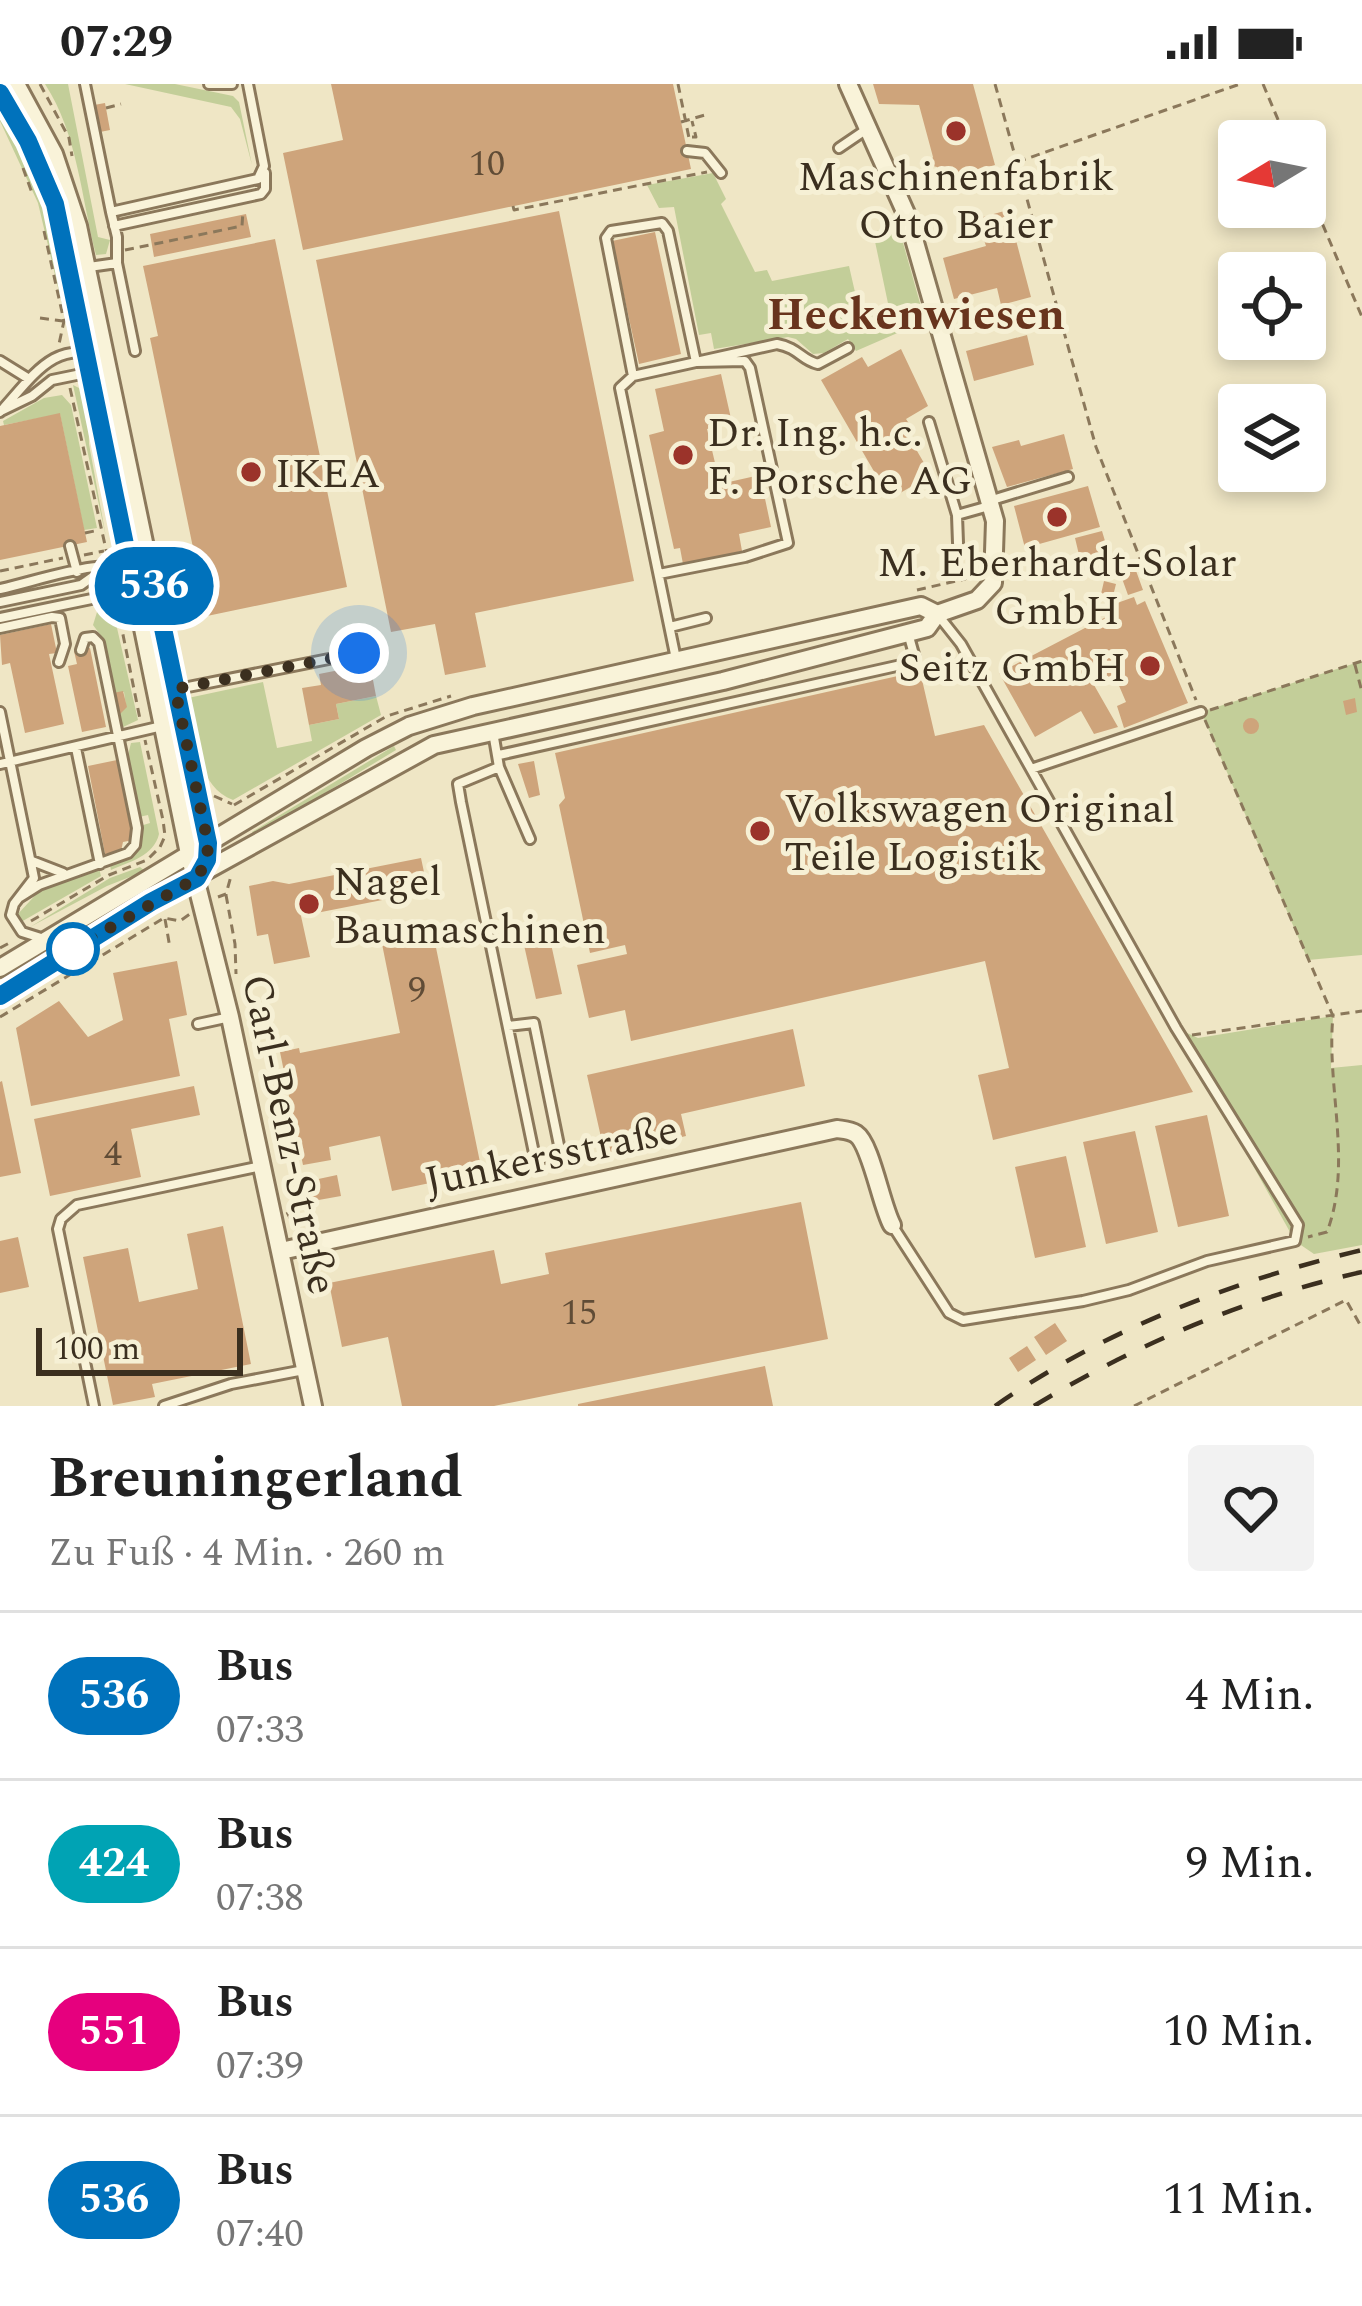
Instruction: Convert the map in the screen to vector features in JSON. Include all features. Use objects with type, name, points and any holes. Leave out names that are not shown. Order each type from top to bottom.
[{"type":"street","points":[[16,84],[55,154],[80,269]]},
{"type":"street","points":[[0,996],[8,983],[414,754],[927,628],[937,614],[977,600],[994,583],[997,553],[990,503],[908,218],[848,84]]},
{"type":"street","points":[[0,93],[43,171],[107,359],[208,843],[207,860],[197,878]]},
{"type":"street","name":"Carl-Benz-Straße","points":[[80,269],[86,349],[129,564],[313,1406]]},
{"type":"street","points":[[0,968],[409,726],[473,706],[921,606],[937,614]]},
{"type":"street","points":[[676,660],[682,689]]},
{"type":"street","name":"Junkersstraße","points":[[280,1251],[837,1129],[858,1135],[865,1144],[882,1208],[892,1225]]},
{"type":"lane","points":[[85,84],[135,351]]},
{"type":"lane","points":[[209,84],[232,84]]},
{"type":"lane","points":[[114,226],[261,194],[264,166],[248,84]]},
{"type":"lane","points":[[839,148],[868,129]]},
{"type":"lane","points":[[687,151],[704,153],[718,171]]},
{"type":"lane","points":[[111,212],[258,178],[264,166]]},
{"type":"lane","points":[[633,376],[606,248],[610,231],[650,222],[662,223],[668,232],[696,362]]},
{"type":"lane","points":[[80,269],[117,263]]},
{"type":"lane","points":[[676,660],[620,388],[633,376],[777,344],[795,347],[818,364],[848,348]]},
{"type":"lane","points":[[86,349],[107,359],[91,372],[52,380],[1,411],[62,353],[86,349]]},
{"type":"lane","points":[[0,361],[30,380]]},
{"type":"lane","points":[[658,574],[745,557],[788,543],[750,368],[745,361],[696,362]]},
{"type":"lane","points":[[928,422],[957,515],[958,543]]},
{"type":"lane","points":[[957,515],[1068,477]]},
{"type":"lane","points":[[71,551],[76,572]]},
{"type":"lane","points":[[0,589],[110,565],[129,564],[151,571],[135,590],[0,618]]},
{"type":"lane","points":[[0,602],[81,585],[110,565]]},
{"type":"lane","points":[[81,585],[110,595]]},
{"type":"lane","points":[[892,1225],[949,1313],[963,1320],[1129,1290],[1207,1261],[1295,1241],[1298,1225],[1176,1028],[961,644],[937,614]]},
{"type":"lane","points":[[0,628],[60,618],[64,644],[58,662]]},
{"type":"lane","points":[[670,627],[706,618]]},
{"type":"lane","points":[[499,755],[910,663],[915,658],[908,633]]},
{"type":"lane","points":[[20,897],[132,850],[137,836],[99,643],[93,637],[85,638],[81,650]]},
{"type":"lane","points":[[175,689],[359,653]]},
{"type":"lane","points":[[0,712],[4,763],[34,878],[11,909],[13,923],[22,932],[46,938]]},
{"type":"lane","points":[[1031,769],[1201,712]]},
{"type":"lane","points":[[4,763],[163,726]]},
{"type":"lane","points":[[98,729],[101,743]]},
{"type":"lane","points":[[493,731],[499,767],[530,839]]},
{"type":"lane","points":[[76,748],[105,862]]},
{"type":"lane","points":[[499,767],[458,784],[534,1153],[543,1158],[561,1154],[534,1023],[508,1026]]},
{"type":"lane","points":[[31,860],[53,872],[69,873]]},
{"type":"lane","points":[[198,1024],[230,1017]]},
{"type":"lane","points":[[94,1406],[58,1229],[61,1220],[77,1205],[262,1166]]},
{"type":"lane","points":[[164,1406],[231,1384],[305,1370]]},
{"type":"path","points":[[40,84],[69,138]]},
{"type":"path","points":[[995,84],[1096,447],[1201,712],[1334,1016],[1337,1205],[1327,1232],[1295,1241]]},
{"type":"path","points":[[1016,163],[1240,84]]},
{"type":"path","points":[[1263,84],[1278,120]]},
{"type":"path","points":[[681,85],[689,138],[696,136],[692,119]]},
{"type":"path","points":[[106,108],[122,104]]},
{"type":"path","points":[[681,122],[705,116]]},
{"type":"path","points":[[605,187],[606,191],[718,171]]},
{"type":"path","points":[[652,177],[652,182],[690,174]]},
{"type":"path","points":[[564,196],[565,200],[638,184]]},
{"type":"path","points":[[513,206],[514,210],[593,194]]},
{"type":"path","points":[[1324,228],[1362,317]]},
{"type":"path","points":[[40,318],[64,321]]},
{"type":"path","points":[[64,393],[73,398]]},
{"type":"path","points":[[85,533],[101,530]]},
{"type":"path","points":[[0,571],[71,551],[106,551]]},
{"type":"path","points":[[1201,712],[1362,661]]},
{"type":"path","points":[[1355,663],[1362,692]]},
{"type":"path","points":[[1176,1028],[1197,1038],[1362,1011]]},
{"type":"path","points":[[1134,1406],[1346,1300],[1362,1328]]},
{"type":"green space","points":[[45,84],[68,84],[98,237],[110,240],[106,254],[96,255],[72,145]]},
{"type":"green space","points":[[125,84],[175,84],[233,96],[239,102],[252,165],[240,119],[231,107]]},
{"type":"green space","points":[[0,109],[44,209],[70,316],[64,313],[38,203],[0,121]]},
{"type":"green space","points":[[713,173],[726,199],[721,204],[755,272],[767,270],[772,281],[849,266],[860,314],[889,308],[873,232],[898,225],[925,321],[856,351],[848,339],[813,354],[788,337],[714,349],[711,333],[699,335],[674,207],[659,208],[647,185]]},
{"type":"green space","points":[[73,385],[88,400],[89,444],[106,537]]},
{"type":"green space","points":[[62,395],[71,405],[97,528],[84,530],[60,414],[4,425],[3,421],[44,398]]},
{"type":"green space","points":[[144,594],[195,818],[191,820]]},
{"type":"green space","points":[[112,606],[138,720],[121,728],[118,716],[126,706],[124,692],[113,693],[102,637],[93,625],[98,609]]},
{"type":"green space","points":[[1362,661],[1362,955],[1308,960],[1201,712]]},
{"type":"green space","points":[[263,682],[277,748],[312,741],[309,725],[339,719],[336,704],[376,696],[381,715],[233,800],[220,793],[204,771],[188,698]]},
{"type":"green space","points":[[140,742],[159,834],[146,853],[111,870],[110,865],[137,850],[140,826],[150,823],[148,815],[139,817],[128,755],[131,743]]},
{"type":"green space","points":[[394,746],[396,750],[254,836],[252,832]]},
{"type":"green space","points":[[140,867],[145,871],[30,927],[110,878]]},
{"type":"green space","points":[[99,868],[101,876],[21,922],[16,916],[42,888]]},
{"type":"green space","points":[[1333,1016],[1331,1068],[1362,1065],[1362,1245],[1314,1254],[1295,1241],[1176,1028],[1198,1038]]},
{"type":"building","points":[[331,84],[673,84],[691,169],[303,250],[283,153],[343,140]]},
{"type":"building","name":"Maschinenfabrik Otto Baier","points":[[873,84],[973,84],[995,165],[940,180],[937,167],[929,165],[933,157],[919,105],[879,104]]},
{"type":"building","points":[[105,103],[110,130],[100,132],[94,105]]},
{"type":"building","points":[[1008,210],[1031,297],[1001,305],[997,288],[954,299],[943,258],[986,246],[972,220]]},
{"type":"building","points":[[559,211],[634,581],[475,613],[486,667],[445,675],[435,624],[391,632],[316,260]]},
{"type":"building","points":[[246,214],[251,237],[154,257],[150,234]]},
{"type":"building","points":[[655,232],[681,354],[639,364],[612,241]]},
{"type":"building","name":"IKEA","points":[[275,239],[347,587],[207,616],[150,338],[158,336],[143,266]]},
{"type":"building","points":[[1027,335],[1034,365],[974,381],[966,351]]},
{"type":"building","name":"Dr. Ing. h.c. F. Porsche AG","points":[[901,349],[928,406],[906,419],[912,428],[906,432],[931,475],[890,499],[821,380],[862,357],[868,367]]},
{"type":"building","name":"Dr. Ing. h.c. F. Porsche AG","points":[[721,374],[732,423],[707,429],[720,484],[760,475],[771,527],[739,534],[742,551],[683,564],[680,548],[674,549],[649,435],[664,431],[655,389]]},
{"type":"building","points":[[60,413],[87,542],[0,560],[0,426]]},
{"type":"building","points":[[1064,434],[1073,469],[1007,487],[992,447],[1019,440],[1021,446]]},
{"type":"building","name":"M. Eberhardt-Solar GmbH","points":[[1088,486],[1100,527],[1025,548],[1014,506]]},
{"type":"building","points":[[1102,531],[1108,551],[1080,559],[1075,538]]},
{"type":"building","points":[[1135,568],[1143,590],[1128,595],[1120,573]]},
{"type":"building","points":[[1104,581],[1116,584],[1113,596],[1101,594]]},
{"type":"building","points":[[1134,597],[1137,605],[1145,601],[1188,703],[1124,728],[1117,706],[1126,702],[1114,674],[1094,685],[1118,727],[1094,734],[1081,711],[1035,737],[999,673],[1106,617],[1103,608]]},
{"type":"building","points":[[51,624],[57,653],[49,654],[64,724],[25,733],[10,663],[2,665],[0,635]]},
{"type":"building","points":[[90,648],[106,727],[82,732],[68,666],[77,664],[74,651]]},
{"type":"building","points":[[370,664],[376,696],[336,704],[339,719],[309,725],[302,688],[321,685],[319,674]]},
{"type":"building","name":"Volkswagen Original Teile Logistik","points":[[920,671],[935,736],[984,725],[1193,1092],[993,1140],[978,1075],[1009,1068],[985,961],[631,1041],[625,1010],[589,1018],[577,965],[627,954],[625,945],[590,953],[559,805],[565,798],[555,753]]},
{"type":"building","points":[[123,691],[127,707],[120,714],[113,693]]},
{"type":"building","points":[[1355,698],[1357,712],[1346,715],[1343,701]]},
{"type":"building","points":[[1251,718],[1259,726],[1251,734],[1243,726]]},
{"type":"building","points":[[117,760],[133,840],[123,842],[121,851],[105,854],[88,766]]},
{"type":"building","points":[[534,761],[540,795],[529,798],[518,764]]},
{"type":"building","name":"Nagel Baumaschinen","points":[[421,858],[428,891],[301,916],[310,957],[274,964],[268,934],[257,936],[249,886],[273,881],[289,884]]},
{"type":"building","points":[[546,921],[562,994],[536,999],[520,927]]},
{"type":"building","points":[[433,933],[482,1172],[392,1191],[380,1136],[329,1147],[331,1160],[303,1165],[280,1052],[299,1048],[300,1053],[400,1033],[382,944]]},
{"type":"building","points":[[177,961],[187,1015],[169,1019],[180,1076],[31,1106],[16,1028],[59,1001],[88,1037],[123,1020],[113,973]]},
{"type":"building","points":[[793,1029],[805,1086],[681,1114],[686,1136],[605,1155],[587,1075]]},
{"type":"building","points":[[0,1082],[21,1173],[0,1177]]},
{"type":"building","points":[[194,1086],[200,1115],[131,1129],[141,1177],[50,1196],[34,1119]]},
{"type":"building","points":[[1207,1115],[1229,1216],[1178,1227],[1155,1126]]},
{"type":"building","points":[[1135,1131],[1158,1232],[1106,1244],[1083,1142]]},
{"type":"building","points":[[1066,1156],[1086,1247],[1035,1258],[1015,1167]]},
{"type":"building","points":[[337,1175],[341,1196],[313,1201],[309,1181]]},
{"type":"building","points":[[801,1202],[828,1339],[494,1406],[402,1406],[388,1337],[342,1347],[329,1283],[494,1250],[501,1284],[549,1274],[545,1253]]},
{"type":"building","points":[[223,1226],[251,1364],[152,1384],[155,1397],[113,1405],[83,1257],[128,1248],[139,1302],[198,1289],[187,1234]]},
{"type":"building","points":[[18,1237],[29,1287],[0,1293],[0,1241]]},
{"type":"building","points":[[1055,1323],[1067,1341],[1046,1355],[1034,1337]]},
{"type":"building","points":[[1027,1346],[1036,1360],[1018,1372],[1009,1358]]},
{"type":"building","points":[[765,1366],[773,1406],[578,1406],[578,1404]]},
{"type":"railway","points":[[995,1406],[1081,1354],[1171,1311],[1265,1277],[1362,1250]]},
{"type":"railway","points":[[1034,1406],[1112,1363],[1234,1309],[1362,1272]]},
{"type":"bus line","name":"536","points":[[0,93],[43,171],[55,204],[129,564],[151,571],[208,843],[207,860],[197,878],[0,996]]},
{"type":"place","name":"Maschinenfabrik Otto Baier","points":[[956,131]]},
{"type":"place","name":"Dr. Ing. h.c. F. Porsche AG","points":[[683,455]]},
{"type":"place","name":"IKEA","points":[[251,472]]},
{"type":"place","name":"M. Eberhardt-Solar GmbH","points":[[1057,517]]},
{"type":"place","name":"Seitz GmbH","points":[[1150,666]]},
{"type":"place","name":"Volkswagen Original Teile Logistik","points":[[760,831]]},
{"type":"place","name":"Nagel Baumaschinen","points":[[309,904]]},
{"type":"district","name":"Heckenwiesen","points":[[916,313]]},
{"type":"route","points":[[73,949],[197,878],[207,860],[208,843],[175,689],[359,653]]}]
